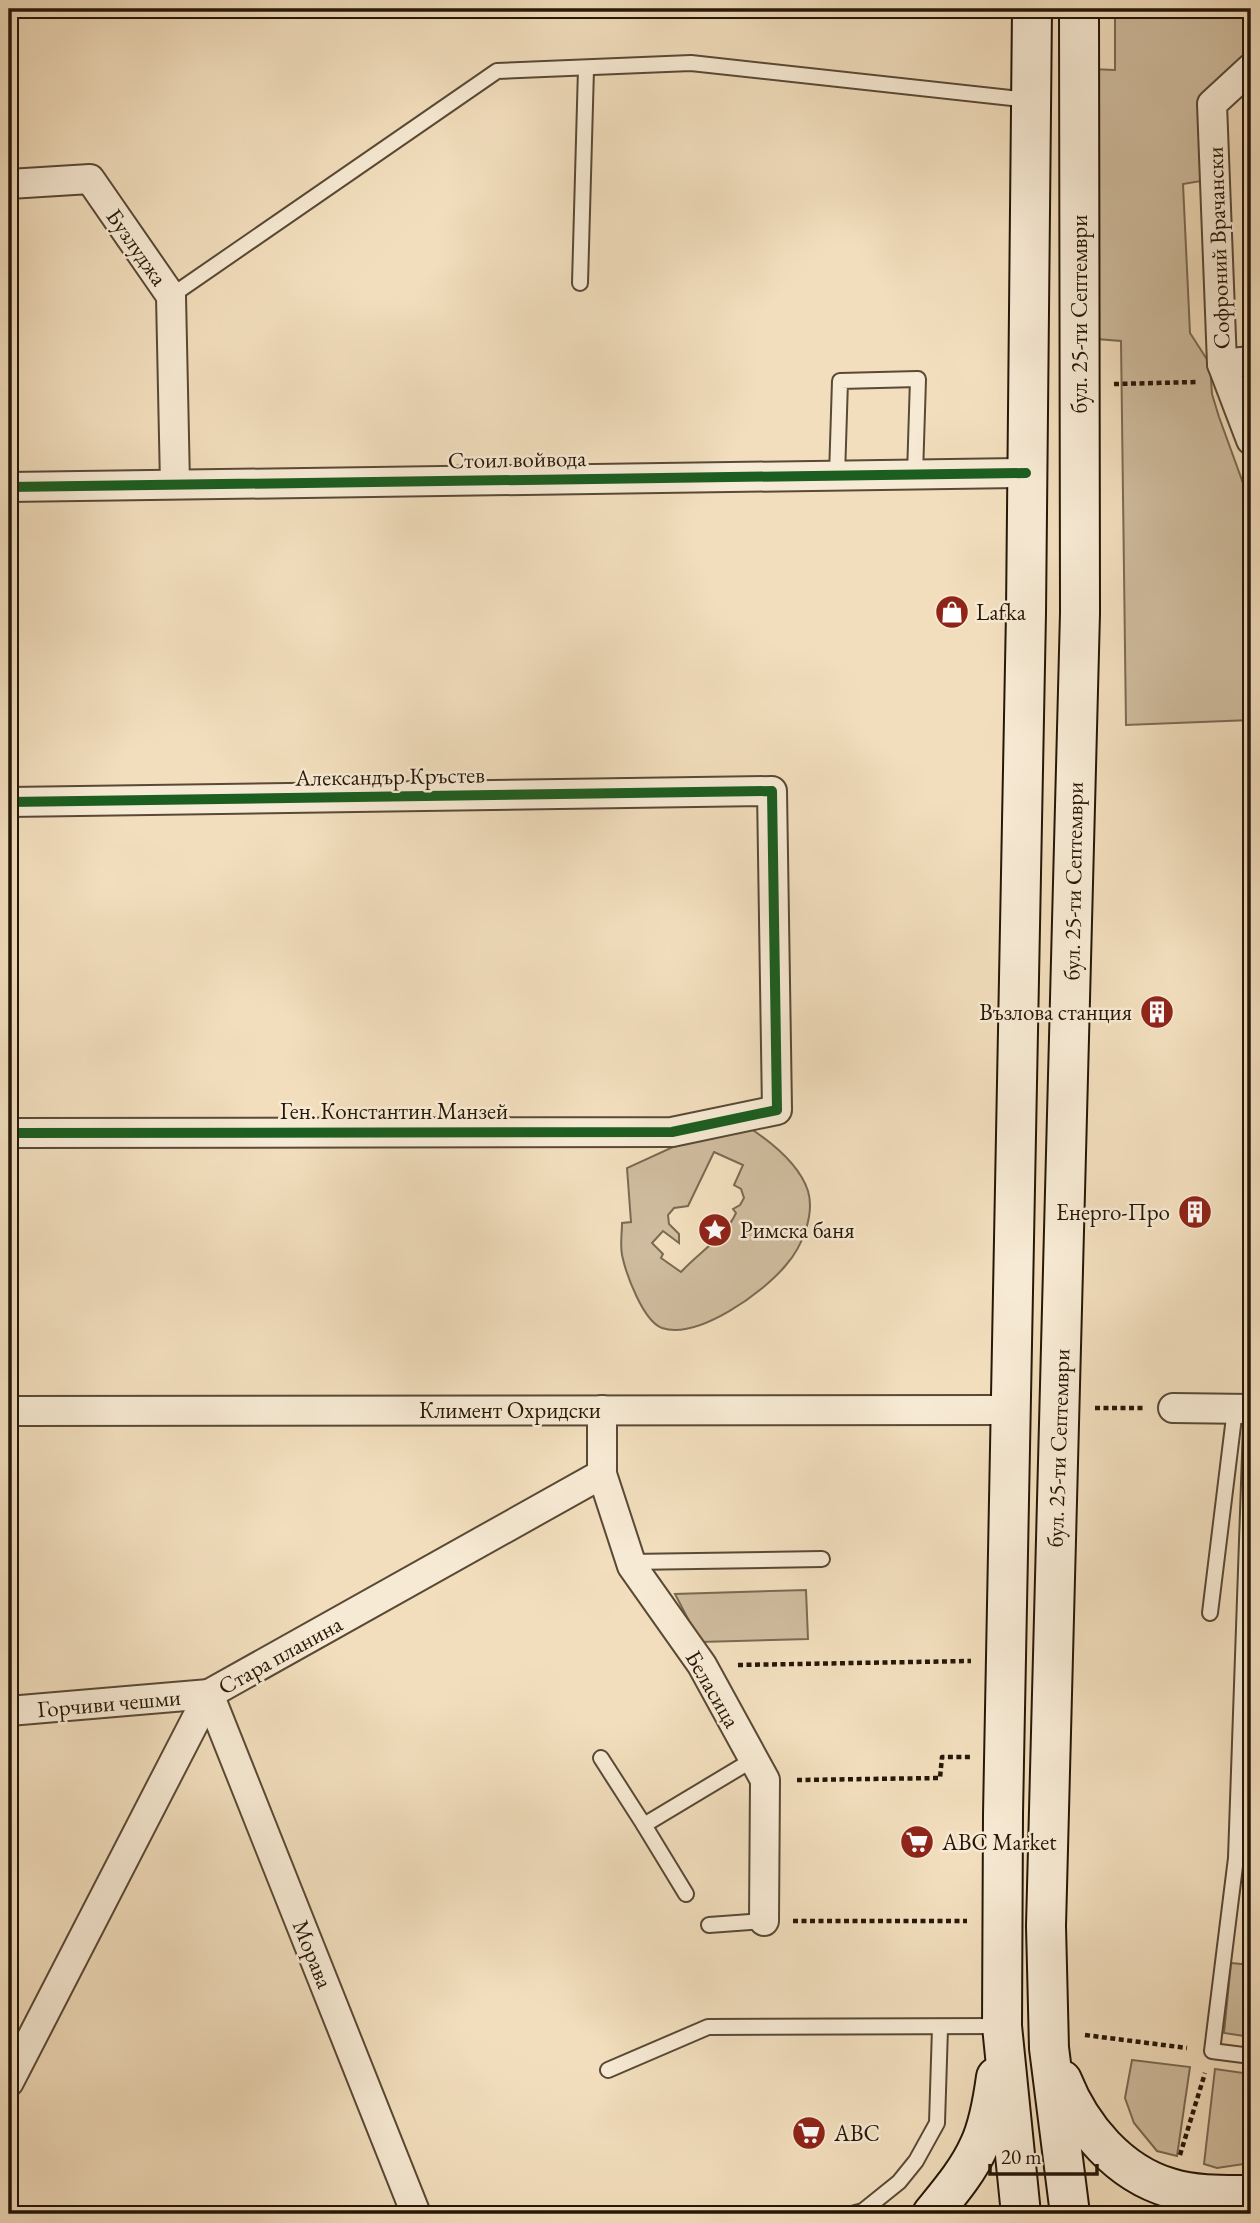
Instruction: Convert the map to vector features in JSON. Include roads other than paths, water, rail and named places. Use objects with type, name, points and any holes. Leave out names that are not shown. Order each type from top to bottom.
[{"type":"main road","name":"бул. 25-ти Септември","points":[[1021,2214],[1002,2026],[1002,1922],[1026,627],[1032,9]]},
{"type":"main road","name":"бул. 25-ти Септември","points":[[1070,2214],[1049,2039],[1046,1926],[1080,613],[1079,9]]},
{"type":"main road","points":[[932,2214],[956,2184],[979,2146],[993,2098],[1002,2026]]},
{"type":"main road","points":[[1049,2039],[1070,2101],[1088,2129],[1114,2156],[1138,2174],[1170,2188],[1202,2194],[1251,2195]]},
{"type":"street","name":"Софроний Врачански","points":[[1251,68],[1212,104],[1225,372],[1251,440]]},
{"type":"street","name":"Бузлуджа","points":[[9,184],[90,179],[171,296],[175,484]]},
{"type":"street","points":[[1225,372],[1251,361]]},
{"type":"street","name":"Стоил войвода","points":[[9,487],[1026,473]]},
{"type":"street","name":"Александър Кръстев","points":[[9,802],[772,791],[777,1110]]},
{"type":"street","name":"Ген. Константин Манзей","points":[[9,1133],[672,1132],[777,1110]]},
{"type":"street","points":[[1173,1408],[1246,1414]]},
{"type":"street","points":[[602,1409],[602,1474]]},
{"type":"street","name":"Климент Охридски","points":[[9,1411],[1012,1410]]},
{"type":"street","name":"Беласица","points":[[602,1474],[630,1562],[702,1665],[759,1770],[764,1920]]},
{"type":"street","name":"Стара планина","points":[[9,2082],[209,1694],[602,1474]]},
{"type":"street","name":"Горчиви чешми","points":[[9,1711],[209,1694]]},
{"type":"street","name":"Морава","points":[[209,1694],[416,2214]]},
{"type":"lane","points":[[171,296],[497,71],[691,63],[1030,100]]},
{"type":"lane","points":[[580,284],[586,69]]},
{"type":"lane","points":[[838,476],[840,381],[918,379],[915,475]]},
{"type":"lane","points":[[1210,1613],[1246,1414]]},
{"type":"lane","points":[[1246,1414],[1236,1858],[1212,2051],[1251,2056]]},
{"type":"lane","points":[[630,1562],[822,1559]]},
{"type":"lane","points":[[601,1758],[686,1894]]},
{"type":"lane","points":[[644,1825],[759,1770]]},
{"type":"lane","points":[[709,1924],[764,1920]]},
{"type":"lane","points":[[608,2070],[708,2027],[1002,2026]]},
{"type":"lane","points":[[852,2214],[863,2211],[899,2182],[916,2161],[937,2123],[940,2028]]},
{"type":"waterway","points":[[1103,10],[1107,9]]},
{"type":"place","name":"Lafka","points":[[952,612]]},
{"type":"place","name":"Възлова станция","points":[[1157,1012]]},
{"type":"place","name":"Енерго-Про","points":[[1195,1212]]},
{"type":"place","name":"Римска баня","points":[[715,1230]]},
{"type":"place","name":"ABC Market","points":[[917,1842]]},
{"type":"place","name":"ABC","points":[[809,2133]]}]
